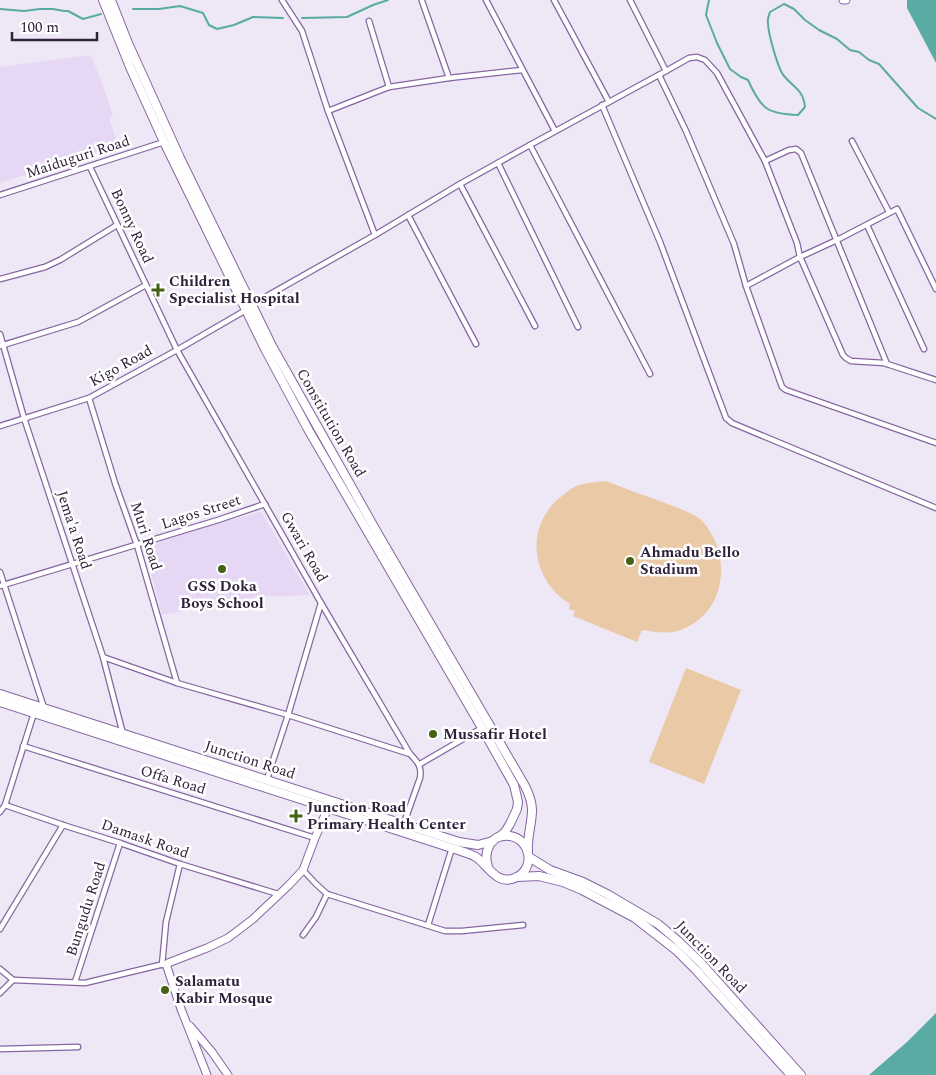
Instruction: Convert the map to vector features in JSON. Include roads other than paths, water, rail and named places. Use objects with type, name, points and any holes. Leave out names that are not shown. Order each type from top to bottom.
[{"type":"main road","name":"Constitution Road","points":[[104,0],[111,6],[130,67],[164,142],[248,307],[272,346],[510,777],[517,793],[517,809],[505,832],[496,839]]},
{"type":"main road","name":"Constitution Road","points":[[116,21],[248,307]]},
{"type":"main road","name":"Constitution Road","points":[[415,604],[526,786],[532,810],[527,838],[528,854]]},
{"type":"main road","name":"Junction Road","points":[[0,694],[468,844],[478,845],[496,839]]},
{"type":"main road","name":"Junction Road","points":[[0,702],[452,848],[476,857],[488,867]]},
{"type":"main road","points":[[506,836],[513,836],[519,839],[524,844],[528,854],[526,869],[517,877],[510,879],[503,879],[491,873],[486,860],[488,846],[496,839],[506,836]]},
{"type":"main road","name":"Junction Road","points":[[528,854],[550,870],[583,882],[607,894],[658,924],[700,962],[801,1075]]},
{"type":"main road","name":"Junction Road","points":[[517,877],[539,876],[563,882],[635,918],[676,950],[791,1075]]},
{"type":"street","points":[[282,0],[302,32],[328,111],[375,235]]},
{"type":"street","points":[[486,0],[555,131]]},
{"type":"street","points":[[554,0],[609,102]]},
{"type":"street","points":[[630,0],[666,70]]},
{"type":"street","points":[[422,1],[449,78]]},
{"type":"street","points":[[369,21],[389,87]]},
{"type":"street","name":"Kigo Road","points":[[0,426],[89,398],[177,350],[460,184],[666,70],[689,58],[697,57],[704,60],[717,73],[765,161],[797,244],[800,257],[843,355],[851,360],[887,364]]},
{"type":"street","points":[[328,111],[389,87],[522,70]]},
{"type":"street","points":[[659,75],[686,131],[734,244],[746,286],[780,383],[786,390],[936,443]]},
{"type":"street","points":[[602,105],[660,242],[726,418],[732,423],[936,508]]},
{"type":"street","points":[[852,141],[890,212]]},
{"type":"street","name":"Maiduguri Road","points":[[0,195],[164,142]]},
{"type":"street","points":[[530,145],[650,374]]},
{"type":"street","points":[[765,161],[789,150],[796,149],[801,153],[887,364],[936,380]]},
{"type":"street","points":[[498,163],[578,328]]},
{"type":"street","name":"Bonny Road","points":[[90,167],[177,350]]},
{"type":"street","points":[[460,184],[535,326]]},
{"type":"street","points":[[746,286],[896,209],[936,289]]},
{"type":"street","points":[[408,215],[476,344]]},
{"type":"street","points":[[0,279],[45,267],[118,225]]},
{"type":"street","points":[[866,225],[924,349]]},
{"type":"street","points":[[2,346],[78,322],[146,285]]},
{"type":"street","name":"Jema'a Road","points":[[0,334],[24,418],[103,657],[123,734]]},
{"type":"street","name":"Gwari Road","points":[[177,350],[410,754],[420,764]]},
{"type":"street","name":"Muri Road","points":[[89,398],[136,545],[177,683]]},
{"type":"street","name":"Lagos Street","points":[[2,586],[265,504]]},
{"type":"street","points":[[0,572],[2,586],[44,708]]},
{"type":"street","points":[[267,779],[322,603]]},
{"type":"street","name":"Gwari Road","points":[[103,657],[177,683],[288,715],[410,754]]},
{"type":"street","points":[[0,812],[5,805],[34,714]]},
{"type":"street","points":[[404,824],[420,778],[420,764],[482,728]]},
{"type":"street","name":"Offa Road","points":[[23,746],[315,838]]},
{"type":"street","name":"Damask Road","points":[[5,805],[180,864],[278,894]]},
{"type":"street","points":[[0,969],[13,980],[84,983],[165,964],[228,938],[252,919],[303,870],[328,808]]},
{"type":"street","points":[[0,929],[63,825]]},
{"type":"street","name":"Bungudu Road","points":[[75,982],[120,843]]},
{"type":"street","points":[[428,925],[452,848]]},
{"type":"street","points":[[180,864],[166,922],[165,964],[207,1075]]},
{"type":"street","points":[[303,870],[327,894],[445,931],[523,925]]},
{"type":"street","points":[[303,935],[316,917],[327,894]]},
{"type":"street","points":[[0,994],[13,980]]},
{"type":"street","points":[[186,1020],[228,1075]]},
{"type":"street","points":[[0,1049],[78,1047]]},
{"type":"waterway","points":[[302,18],[347,17],[388,0]]},
{"type":"waterway","points":[[709,0],[706,15],[730,69],[748,80],[757,98],[766,108],[779,113],[798,115],[805,107],[800,92],[782,72],[776,59],[770,35],[768,20],[770,12],[784,4],[794,9],[805,20],[837,39],[850,50],[859,52],[869,60],[879,64],[918,108],[936,119]]},
{"type":"waterway","points":[[133,9],[159,9],[180,6],[203,13],[209,25],[217,29],[234,25],[253,17],[283,18]]},
{"type":"waterway","points":[[0,9],[24,11],[53,9],[68,11],[83,19],[101,14]]},
{"type":"place","name":"Children Specialist Hospital","points":[[158,290]]},
{"type":"place","name":"Ahmadu Bello Stadium","points":[[630,561]]},
{"type":"place","name":"GSS Doka Boys School","points":[[222,569]]},
{"type":"place","name":"Mussafir Hotel","points":[[433,734]]},
{"type":"place","name":"Junction Road Primary Health Center","points":[[296,816]]},
{"type":"place","name":"Salamatu Kabir Mosque","points":[[165,990]]}]
